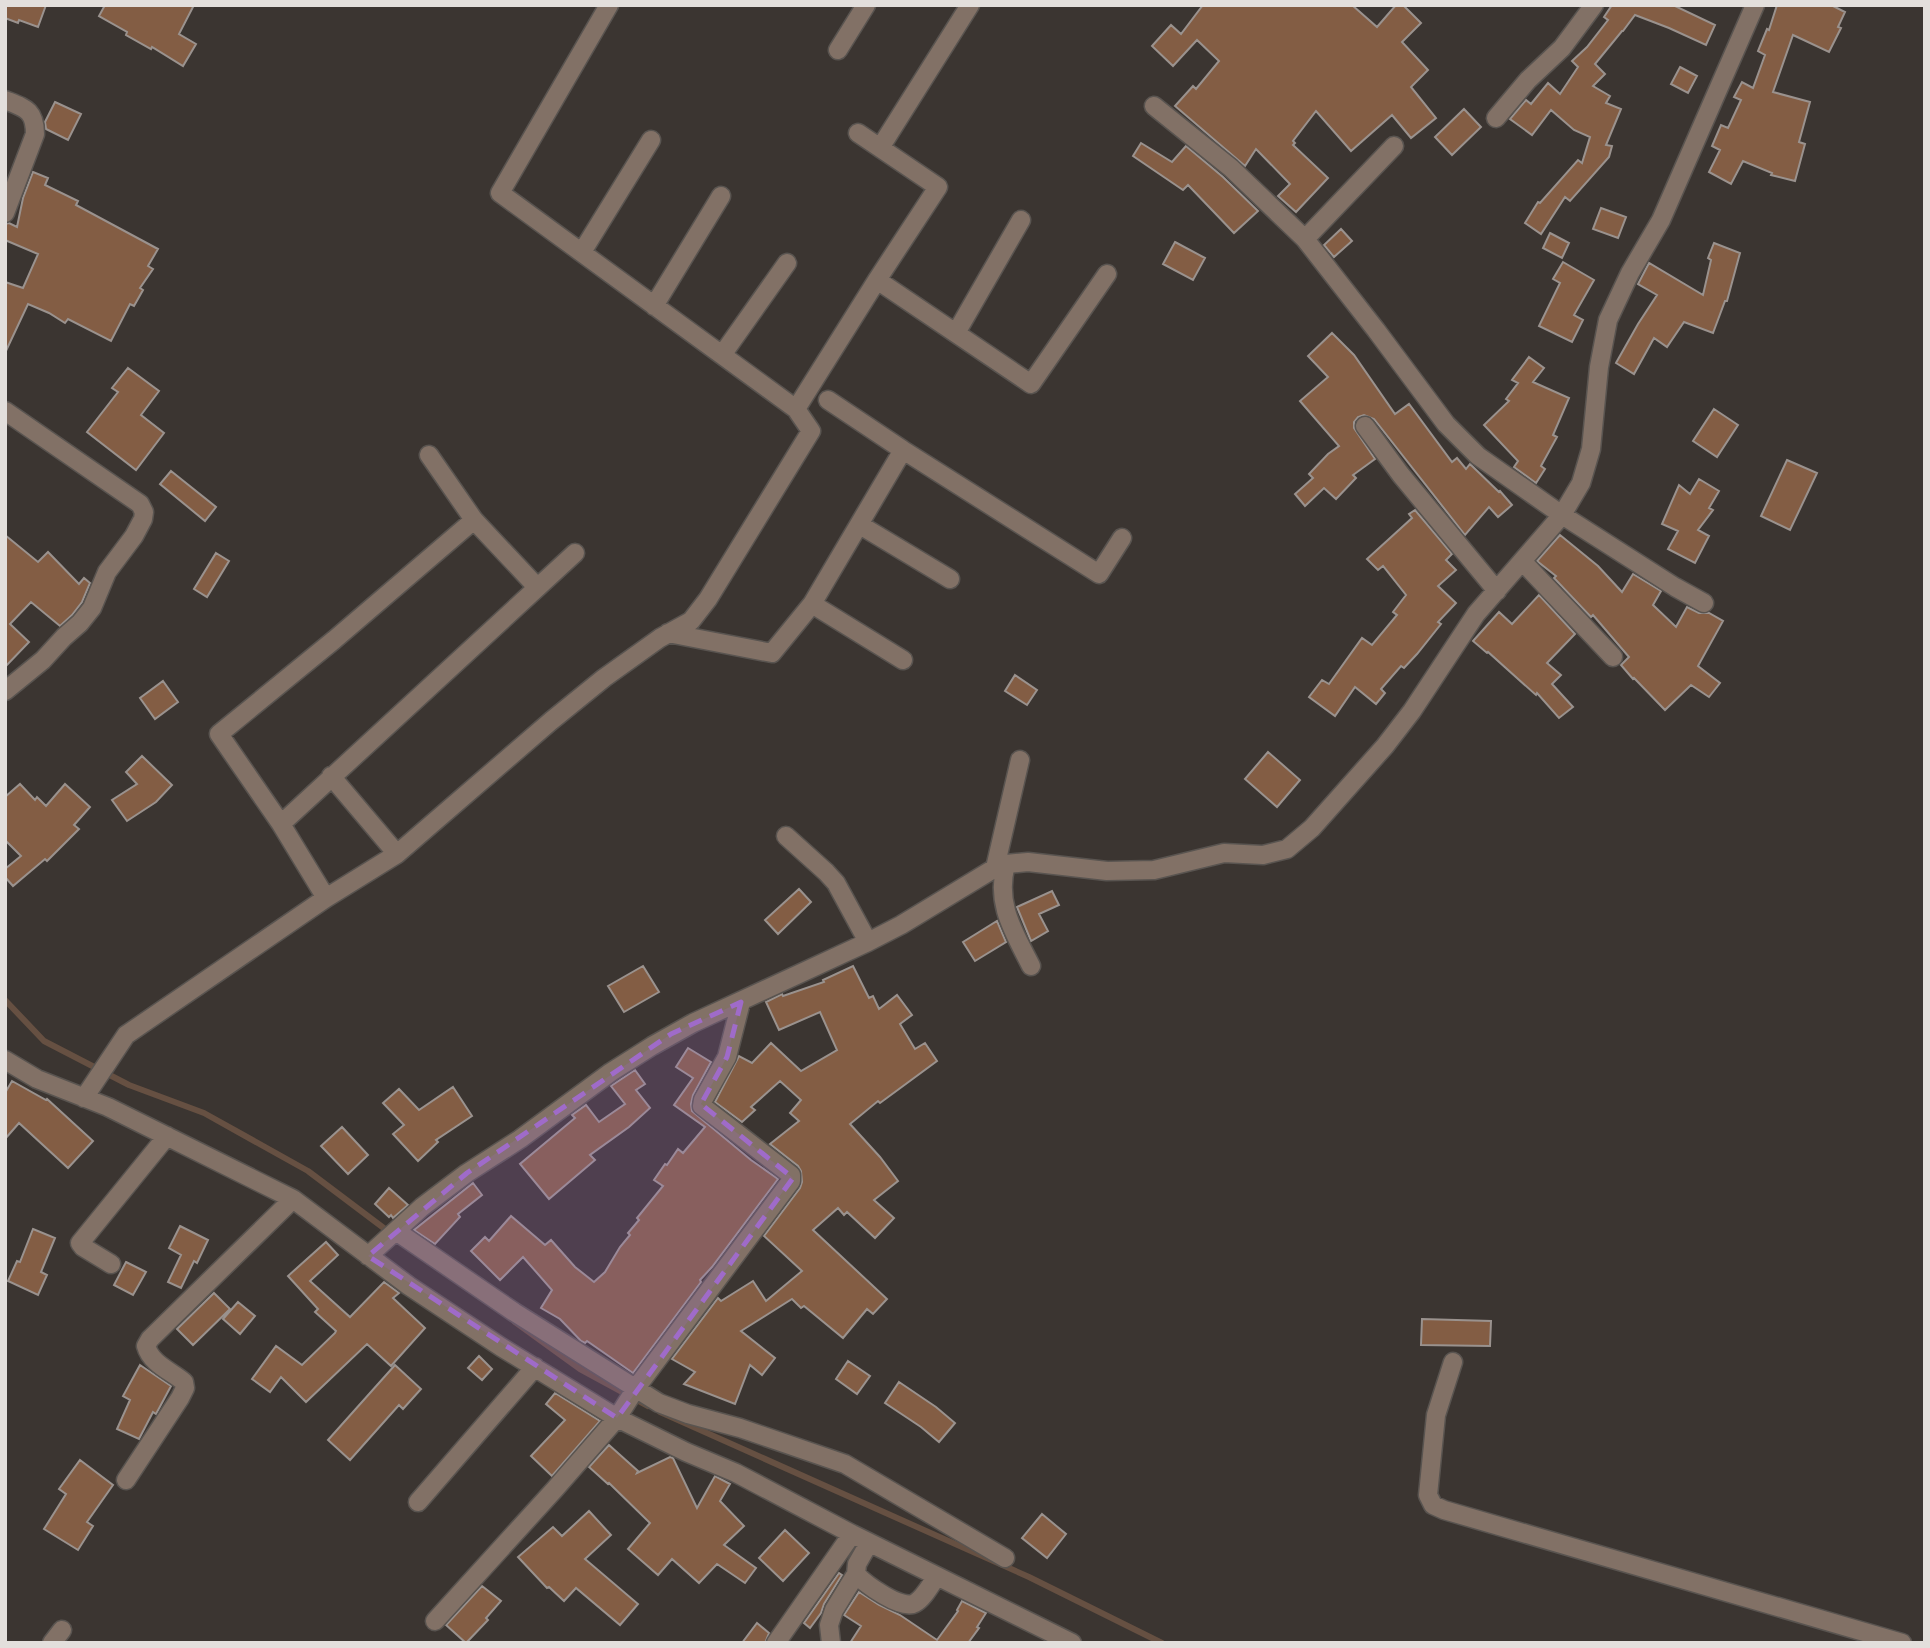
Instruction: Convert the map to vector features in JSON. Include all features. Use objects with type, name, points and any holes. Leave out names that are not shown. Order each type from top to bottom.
[{"type":"street","points":[[84,1098],[126,1035],[326,898],[397,854],[604,678],[668,633],[691,621],[708,599],[811,431],[796,410],[500,193],[609,5]]},
{"type":"street","points":[[838,50],[866,5]]},
{"type":"street","points":[[880,148],[970,5]]},
{"type":"street","points":[[1496,118],[1528,80],[1562,48],[1594,5]]},
{"type":"street","points":[[373,1251],[422,1207],[460,1178],[520,1139],[611,1072],[671,1034],[868,942],[1001,866],[1028,862],[1107,871],[1154,870],[1224,853],[1263,855],[1287,849],[1312,828],[1385,746],[1412,711],[1476,614],[1562,515],[1581,482],[1594,431],[1599,367],[1608,320],[1630,273],[1661,220],[1755,5]]},
{"type":"street","points":[[5,100],[26,109],[35,122],[35,134],[5,213]]},
{"type":"street","points":[[1154,106],[1221,159],[1305,239],[1461,441],[1495,469],[1562,515],[1704,603]]},
{"type":"street","points":[[796,410],[937,187],[858,133]]},
{"type":"street","points":[[582,253],[651,140]]},
{"type":"street","points":[[1305,239],[1394,146]]},
{"type":"street","points":[[654,306],[721,196]]},
{"type":"street","points":[[956,333],[1021,220]]},
{"type":"street","points":[[722,355],[787,263]]},
{"type":"street","points":[[877,280],[1031,384],[1107,274]]},
{"type":"street","points":[[828,400],[1099,574],[1122,538]]},
{"type":"street","points":[[5,411],[140,504],[144,512],[134,536],[107,572],[92,608],[43,660],[5,691]]},
{"type":"street","points":[[1365,426],[1401,475],[1497,591]]},
{"type":"street","points":[[668,633],[772,653],[812,604],[903,450]]},
{"type":"street","points":[[429,455],[474,520],[537,587]]},
{"type":"street","points":[[326,898],[281,824],[219,734],[474,520]]},
{"type":"street","points":[[860,525],[950,579]]},
{"type":"street","points":[[281,824],[575,552]]},
{"type":"street","points":[[1522,561],[1613,657]]},
{"type":"street","points":[[812,604],[903,660]]},
{"type":"street","points":[[1020,760],[1001,866],[1007,920],[1031,966]]},
{"type":"street","points":[[331,776],[397,854]]},
{"type":"street","points":[[786,836],[836,883],[868,942]]},
{"type":"street","points":[[435,1621],[620,1414],[793,1178],[702,1106],[727,1057],[741,1002]]},
{"type":"street","points":[[9,1068],[167,1136],[293,1199],[373,1251],[420,1293],[535,1367],[686,1452],[736,1473],[869,1543],[1072,1643]]},
{"type":"street","points":[[111,1264],[80,1243],[167,1136]]},
{"type":"street","points":[[126,1480],[184,1388],[184,1382],[153,1360],[146,1346],[150,1339],[293,1199]]},
{"type":"street","points":[[394,1232],[659,1403],[845,1464],[1005,1558]]},
{"type":"street","points":[[1453,1362],[1436,1415],[1428,1495],[1433,1505],[1902,1643]]},
{"type":"street","points":[[418,1502],[535,1367]]},
{"type":"street","points":[[776,1643],[852,1534]]},
{"type":"street","points":[[831,1643],[829,1625],[834,1610],[856,1574],[869,1543]]},
{"type":"street","points":[[856,1574],[906,1606],[915,1604],[937,1576]]},
{"type":"highlighted area","points":[[741,1002],[727,1057],[701,1104],[793,1178],[617,1418],[368,1256],[467,1173],[671,1034]]},
{"type":"building","points":[[5,5],[46,5],[38,27],[5,18]]},
{"type":"building","points":[[105,5],[194,5],[179,34],[196,44],[183,66],[126,35],[127,32],[99,16]]},
{"type":"building","points":[[1203,5],[1352,5],[1377,27],[1396,5],[1403,5],[1421,23],[1402,42],[1428,70],[1411,87],[1436,118],[1411,138],[1392,115],[1351,151],[1316,111],[1293,141],[1293,145],[1328,178],[1296,212],[1278,196],[1290,184],[1256,149],[1245,166],[1175,106],[1193,86],[1196,89],[1219,61],[1197,40],[1173,66],[1152,46],[1171,25],[1181,34]]},
{"type":"building","points":[[1612,5],[1673,5],[1715,25],[1706,45],[1635,15],[1595,64],[1605,74],[1593,86],[1610,96],[1606,103],[1621,109],[1606,145],[1612,146],[1609,157],[1570,201],[1565,197],[1541,234],[1525,223],[1538,202],[1540,203],[1578,160],[1582,163],[1590,137],[1574,130],[1551,110],[1532,135],[1510,119],[1526,100],[1531,104],[1548,83],[1560,94],[1578,67],[1572,61],[1608,20],[1604,17]]},
{"type":"building","points":[[1777,5],[1831,5],[1845,12],[1838,27],[1841,28],[1829,52],[1793,35],[1773,92],[1810,102],[1799,142],[1805,144],[1795,181],[1771,175],[1772,173],[1743,161],[1731,184],[1709,172],[1720,150],[1712,146],[1721,125],[1728,128],[1741,100],[1734,97],[1742,82],[1753,88],[1765,55],[1758,51],[1767,29],[1769,30]]},
{"type":"building","points":[[1680,67],[1697,76],[1688,93],[1671,84]]},
{"type":"building","points":[[55,102],[81,114],[68,140],[46,129],[45,122]]},
{"type":"building","points":[[1464,109],[1481,127],[1452,155],[1435,137]]},
{"type":"building","points":[[1141,143],[1172,162],[1186,146],[1258,211],[1234,233],[1188,185],[1183,190],[1133,156]]},
{"type":"building","points":[[33,172],[48,178],[45,185],[78,201],[76,205],[158,249],[148,266],[153,269],[140,288],[143,290],[134,306],[130,304],[111,341],[68,319],[65,323],[28,304],[5,353],[5,282],[23,288],[38,254],[5,240],[5,224],[17,227],[23,198]]},
{"type":"building","points":[[1601,208],[1626,217],[1618,238],[1593,229]]},
{"type":"building","points":[[1341,229],[1352,241],[1334,257],[1324,245]]},
{"type":"building","points":[[1550,233],[1569,243],[1562,258],[1543,248]]},
{"type":"building","points":[[1175,242],[1205,258],[1193,280],[1163,264]]},
{"type":"building","points":[[1714,243],[1740,253],[1727,301],[1713,333],[1684,322],[1667,347],[1654,338],[1634,374],[1616,363],[1657,295],[1638,284],[1649,263],[1703,295],[1711,260],[1708,258]]},
{"type":"building","points":[[1563,262],[1594,280],[1574,315],[1583,320],[1572,342],[1539,326],[1560,283],[1553,279]]},
{"type":"building","points":[[1332,333],[1354,355],[1395,414],[1409,404],[1452,462],[1457,458],[1466,469],[1470,464],[1512,505],[1498,517],[1489,507],[1465,535],[1374,419],[1364,415],[1354,422],[1354,428],[1375,459],[1353,475],[1356,478],[1336,499],[1324,488],[1305,506],[1295,494],[1313,478],[1309,474],[1339,446],[1300,401],[1328,377],[1308,356]]},
{"type":"building","points":[[1529,357],[1544,368],[1533,382],[1569,398],[1553,435],[1557,437],[1541,466],[1545,469],[1536,483],[1514,467],[1518,461],[1484,425],[1509,401],[1506,399],[1518,383],[1512,380]]},
{"type":"building","points":[[128,368],[159,391],[141,415],[164,433],[136,470],[87,432],[118,392],[112,388]]},
{"type":"building","points":[[1714,409],[1738,425],[1717,457],[1693,441]]},
{"type":"building","points":[[1787,460],[1817,473],[1790,530],[1761,516]]},
{"type":"building","points":[[171,471],[216,507],[205,521],[160,484]]},
{"type":"building","points":[[1699,479],[1719,491],[1709,508],[1713,510],[1698,530],[1709,536],[1695,563],[1668,549],[1678,531],[1662,524],[1679,485],[1690,494]]},
{"type":"building","points":[[1415,510],[1452,554],[1446,560],[1456,570],[1438,586],[1456,603],[1438,622],[1441,624],[1417,654],[1404,668],[1401,666],[1381,689],[1385,693],[1376,704],[1355,687],[1335,716],[1309,697],[1322,680],[1329,684],[1362,638],[1372,645],[1397,615],[1393,612],[1406,595],[1383,566],[1378,570],[1367,559],[1412,518],[1409,514]]},
{"type":"building","points":[[5,535],[38,562],[48,552],[79,584],[84,578],[90,583],[82,602],[60,626],[31,602],[10,624],[29,642],[5,667]]},
{"type":"building","points":[[1560,535],[1598,566],[1622,592],[1633,574],[1661,591],[1653,605],[1676,627],[1687,607],[1699,613],[1709,613],[1723,621],[1698,666],[1720,683],[1709,697],[1691,685],[1665,710],[1633,679],[1621,665],[1629,657],[1593,615],[1591,617],[1554,578],[1556,576],[1537,561]]},
{"type":"building","points":[[216,553],[229,561],[207,597],[194,589]]},
{"type":"building","points":[[1539,595],[1575,634],[1547,663],[1561,675],[1552,684],[1573,707],[1559,718],[1537,693],[1536,695],[1473,641],[1499,612],[1512,624]]},
{"type":"building","points":[[1015,675],[1037,690],[1027,705],[1005,691]]},
{"type":"building","points":[[163,681],[178,702],[155,719],[140,698]]},
{"type":"building","points":[[1268,752],[1300,780],[1277,807],[1245,779]]},
{"type":"building","points":[[142,756],[172,785],[156,802],[127,821],[112,800],[137,784],[126,772]]},
{"type":"building","points":[[20,784],[35,800],[37,797],[46,806],[65,784],[90,807],[74,825],[79,829],[47,861],[45,859],[13,886],[5,877],[5,869],[21,856],[5,840],[5,797]]},
{"type":"building","points":[[799,889],[811,902],[778,934],[765,920]]},
{"type":"building","points":[[1052,891],[1059,905],[1039,914],[1048,931],[1031,941],[1017,907]]},
{"type":"building","points":[[997,921],[1006,942],[975,961],[963,942]]},
{"type":"building","points":[[643,966],[659,992],[624,1012],[608,986]]},
{"type":"building","points":[[853,966],[869,998],[873,996],[879,1009],[897,995],[912,1015],[900,1024],[915,1049],[925,1043],[937,1061],[880,1103],[878,1101],[850,1124],[898,1181],[874,1200],[894,1218],[875,1238],[847,1212],[844,1215],[838,1208],[813,1230],[887,1299],[873,1314],[867,1309],[843,1338],[792,1299],[741,1331],[775,1358],[762,1375],[750,1365],[735,1404],[684,1384],[695,1372],[672,1359],[718,1298],[721,1301],[753,1281],[766,1301],[802,1271],[764,1236],[802,1182],[798,1166],[770,1144],[799,1121],[790,1113],[801,1100],[780,1081],[751,1107],[755,1110],[742,1122],[715,1102],[739,1056],[752,1063],[771,1043],[801,1071],[837,1050],[820,1012],[779,1030],[766,1002],[782,994],[783,996],[824,982],[823,980]]},
{"type":"building","points":[[688,1048],[711,1062],[693,1095],[692,1111],[778,1179],[633,1373],[587,1341],[581,1341],[560,1319],[541,1308],[552,1290],[523,1257],[500,1280],[471,1251],[485,1237],[489,1241],[511,1216],[545,1245],[551,1240],[575,1267],[594,1282],[605,1272],[639,1220],[637,1218],[663,1186],[654,1180],[665,1164],[667,1165],[678,1149],[683,1153],[705,1127],[674,1105],[693,1078],[676,1067]]},
{"type":"building","points":[[635,1070],[645,1084],[636,1090],[650,1108],[590,1155],[595,1160],[549,1199],[520,1164],[575,1118],[572,1115],[586,1105],[599,1122],[625,1104],[611,1086]]},
{"type":"building","points":[[12,1081],[47,1099],[93,1141],[68,1168],[19,1123],[5,1139],[5,1093]]},
{"type":"building","points":[[453,1087],[472,1116],[436,1140],[438,1142],[418,1161],[393,1134],[404,1125],[383,1103],[399,1089],[419,1110]]},
{"type":"building","points":[[342,1127],[368,1155],[348,1174],[321,1146]]},
{"type":"building","points":[[473,1183],[482,1195],[458,1214],[460,1217],[435,1244],[414,1230]]},
{"type":"building","points":[[389,1188],[408,1205],[393,1218],[375,1204]]},
{"type":"building","points":[[180,1226],[208,1240],[181,1288],[168,1282],[181,1255],[169,1248]]},
{"type":"building","points":[[33,1229],[55,1238],[41,1272],[47,1275],[38,1295],[8,1281],[17,1261],[20,1262]]},
{"type":"building","points":[[326,1242],[338,1255],[310,1281],[350,1317],[384,1282],[399,1293],[393,1298],[425,1328],[391,1366],[367,1344],[306,1402],[281,1377],[270,1392],[252,1379],[276,1346],[302,1365],[335,1333],[336,1331],[315,1312],[318,1309],[288,1276]]},
{"type":"building","points":[[126,1262],[146,1272],[133,1295],[114,1285]]},
{"type":"building","points":[[214,1293],[230,1309],[193,1345],[177,1329]]},
{"type":"building","points":[[238,1302],[255,1316],[240,1334],[223,1319]]},
{"type":"building","points":[[1422,1319],[1491,1321],[1490,1346],[1421,1345]]},
{"type":"building","points":[[479,1356],[492,1369],[482,1380],[468,1368]]},
{"type":"building","points":[[848,1361],[870,1376],[857,1394],[836,1379]]},
{"type":"building","points":[[140,1365],[171,1386],[139,1439],[117,1429],[130,1400],[123,1396]]},
{"type":"building","points":[[395,1365],[421,1389],[403,1409],[399,1405],[350,1460],[328,1440]]},
{"type":"building","points":[[899,1382],[955,1423],[939,1442],[885,1403]]},
{"type":"building","points":[[555,1393],[600,1421],[552,1476],[531,1456],[565,1420],[546,1404]]},
{"type":"building","points":[[609,1445],[638,1471],[637,1473],[673,1458],[697,1508],[715,1476],[730,1484],[720,1501],[744,1526],[724,1545],[756,1568],[745,1583],[717,1564],[699,1583],[672,1559],[658,1575],[628,1549],[650,1523],[589,1467]]},
{"type":"building","points":[[80,1460],[113,1485],[87,1522],[93,1526],[78,1550],[44,1529],[66,1494],[59,1489]]},
{"type":"building","points":[[589,1511],[611,1535],[585,1559],[638,1604],[620,1625],[576,1588],[564,1601],[547,1588],[518,1557],[553,1527],[562,1536]]},
{"type":"building","points":[[1042,1514],[1066,1534],[1047,1558],[1022,1538]]},
{"type":"building","points":[[785,1530],[809,1553],[783,1581],[759,1558]]},
{"type":"building","points":[[839,1573],[842,1575],[810,1628],[804,1623]]},
{"type":"building","points":[[482,1586],[501,1601],[486,1618],[488,1620],[466,1643],[446,1625]]},
{"type":"building","points":[[859,1592],[937,1640],[962,1601],[986,1613],[968,1643],[850,1643],[861,1626],[844,1615]]},
{"type":"building","points":[[757,1623],[769,1633],[765,1643],[742,1643]]},
{"type":"waterway","points":[[5,1000],[44,1041],[129,1085],[204,1113],[308,1171],[389,1232]]},
{"type":"waterway","points":[[515,1322],[580,1369],[648,1406]]},
{"type":"waterway","points":[[660,1412],[1029,1577],[1162,1643]]}]
